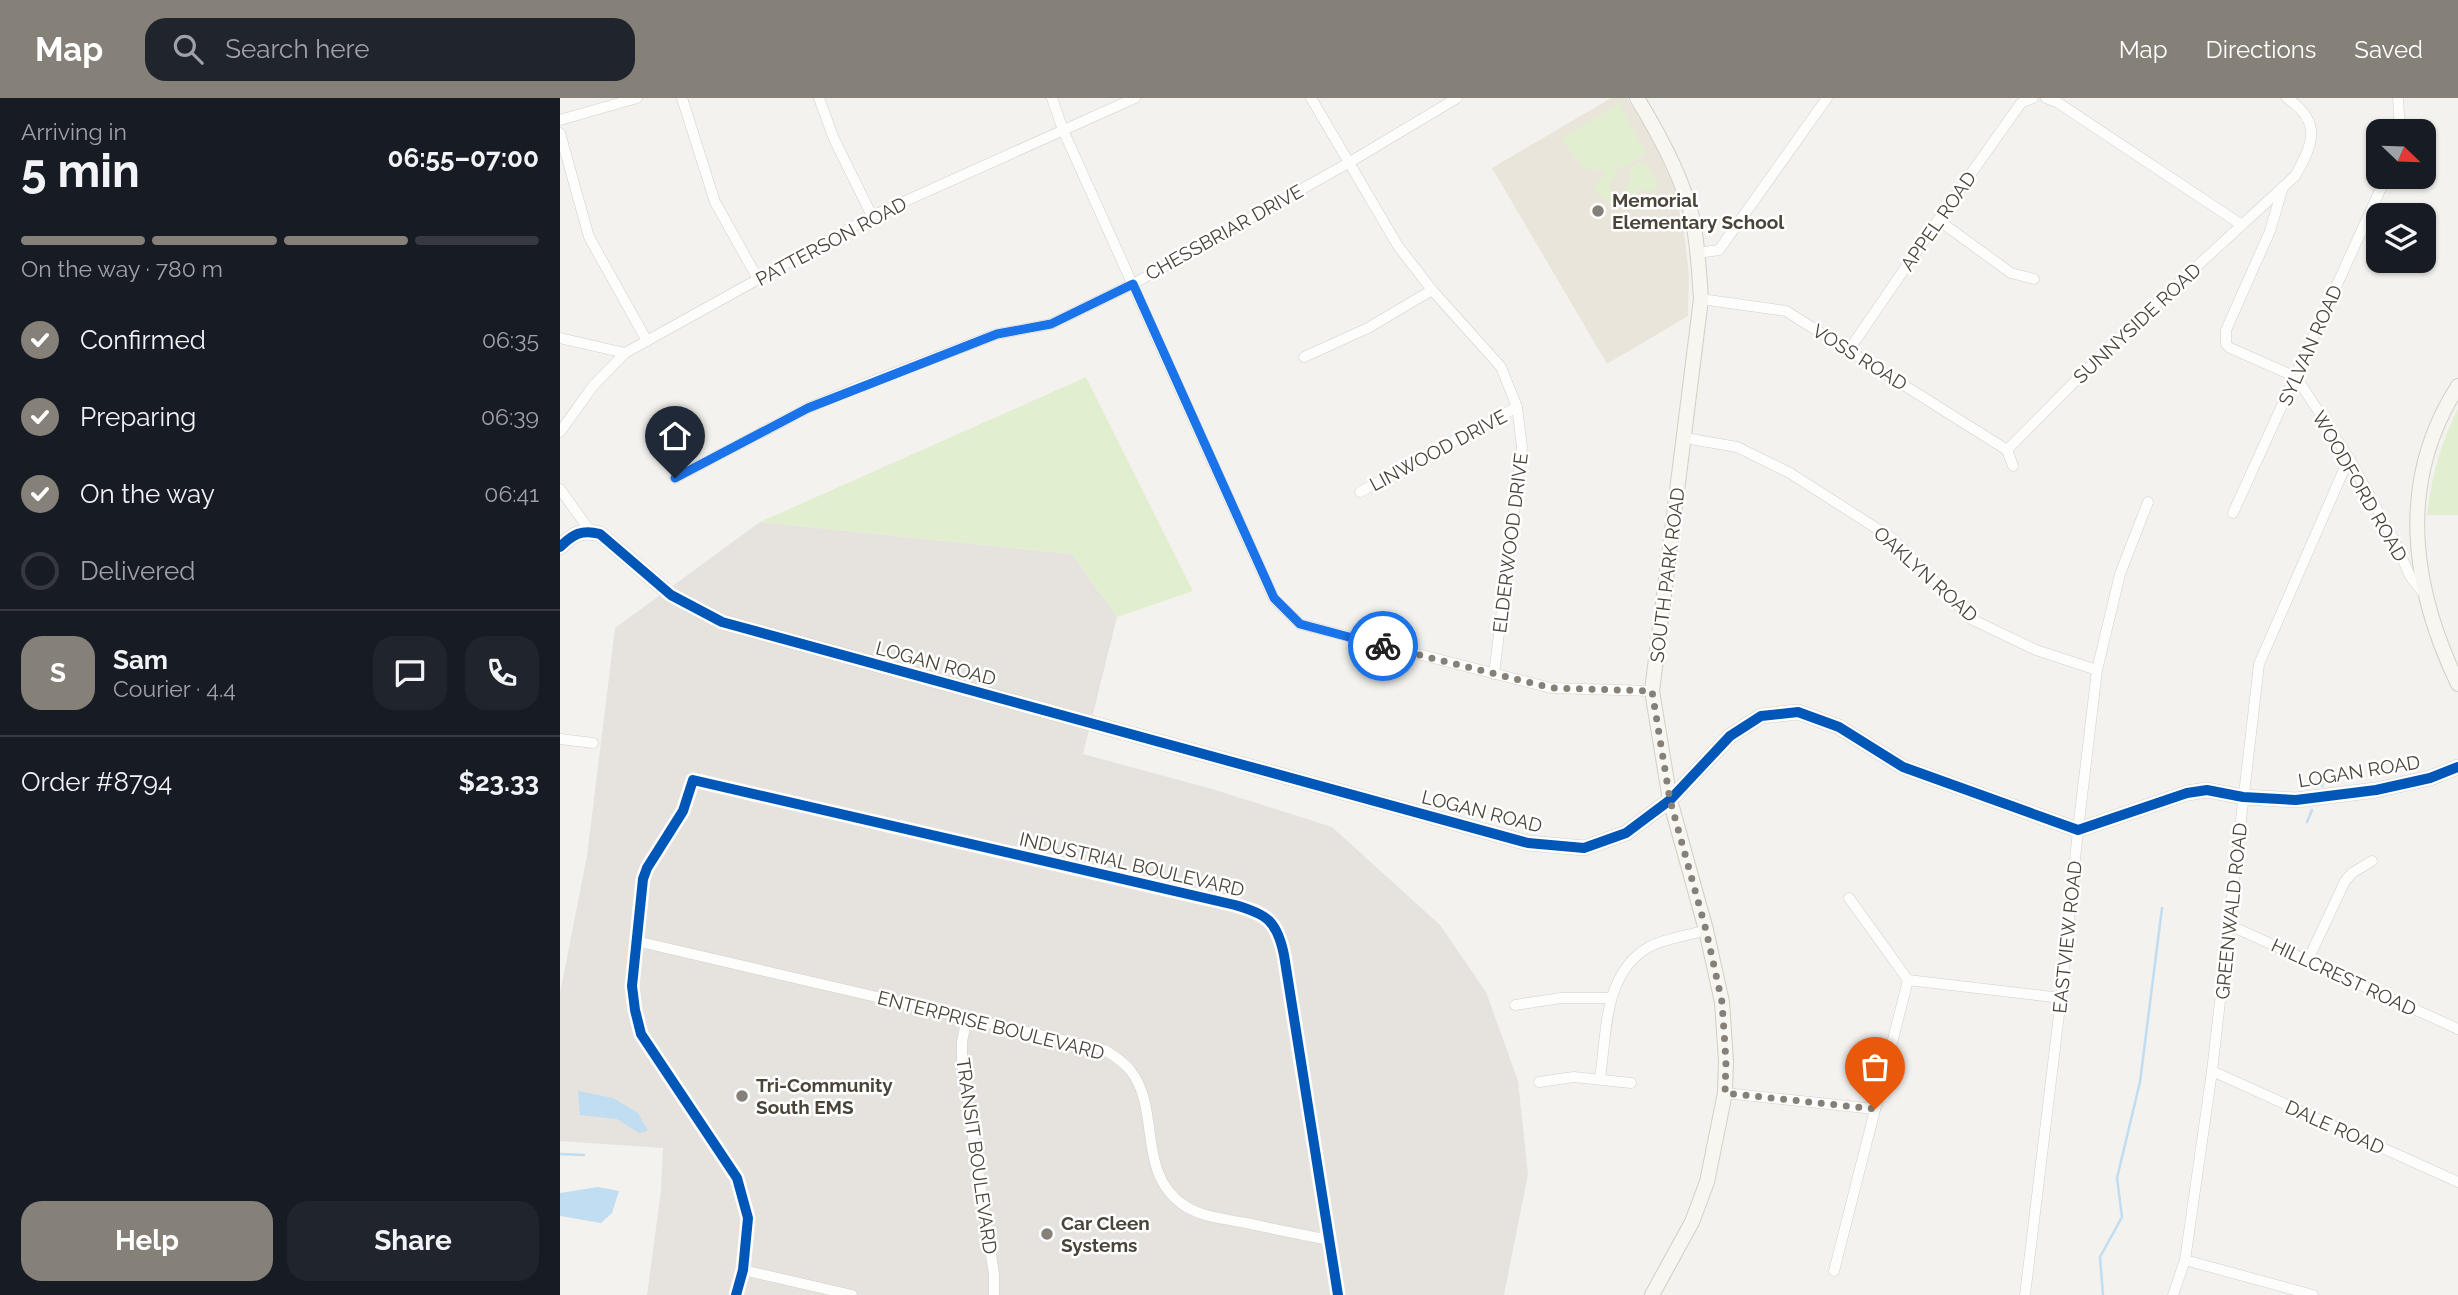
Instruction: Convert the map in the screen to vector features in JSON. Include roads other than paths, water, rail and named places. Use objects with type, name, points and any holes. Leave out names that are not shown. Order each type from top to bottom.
[{"type":"street","points":[[560,120],[637,98]]},
{"type":"street","points":[[682,98],[715,202],[758,279]]},
{"type":"street","points":[[819,98],[834,139],[872,216]]},
{"type":"street","points":[[1052,98],[1063,130],[1274,598],[1300,624],[1552,688],[1652,691]]},
{"type":"street","name":"PATTERSON ROAD","points":[[560,432],[593,386],[625,353],[872,216],[1135,98]]},
{"type":"street","name":"ELDERWOOD DRIVE","points":[[1311,98],[1398,246],[1432,290],[1502,367],[1517,408],[1522,447],[1494,674]]},
{"type":"street","name":"CHESSBRIAR DRIVE","points":[[675,478],[820,403],[997,334],[1051,324],[1133,284],[1350,162],[1457,98]]},
{"type":"street","name":"SOUTH PARK ROAD","points":[[1637,98],[1680,181],[1691,215],[1698,253],[1701,299],[1652,691],[1670,800],[1706,930],[1722,1002],[1726,1061],[1725,1093],[1707,1182],[1692,1222],[1652,1295]]},
{"type":"street","points":[[1698,253],[1719,250],[1827,98]]},
{"type":"street","name":"APPEL ROAD","points":[[1849,350],[2021,103],[2034,98]]},
{"type":"street","points":[[2046,98],[2057,102],[2242,225]]},
{"type":"street","points":[[2287,98],[2304,109],[2312,132],[2304,160],[2295,176],[2283,187],[2260,224],[2225,339],[2230,348],[2296,377]]},
{"type":"street","points":[[2398,98],[2399,119]]},
{"type":"street","points":[[560,133],[589,237],[647,341]]},
{"type":"street","name":"SUNNYSIDE ROAD","points":[[2007,450],[2108,348],[2242,225],[2260,224],[2283,187]]},
{"type":"street","name":"SYLVAN ROAD","points":[[2233,513],[2381,189]]},
{"type":"street","points":[[1938,220],[2011,273],[2034,279]]},
{"type":"street","points":[[1304,357],[1368,328],[1432,290]]},
{"type":"street","name":"VOSS ROAD","points":[[1701,299],[1786,311],[2007,450]]},
{"type":"street","points":[[560,338],[625,353]]},
{"type":"street","name":"WOODFORD ROAD","points":[[2296,377],[2349,458],[2395,542],[2410,576],[2424,594]]},
{"type":"street","points":[[2458,386],[2438,419],[2424,461],[2418,536],[2424,594],[2432,622],[2458,684]]},
{"type":"street","name":"LINWOOD DRIVE","points":[[1360,492],[1517,408]]},
{"type":"street","name":"OAKLYN ROAD","points":[[1685,438],[1737,447],[1790,472],[1893,539],[1972,619],[2036,650],[2097,670]]},
{"type":"street","points":[[2007,450],[2013,466]]},
{"type":"street","name":"GREENWALD ROAD","points":[[2173,1295],[2185,1260],[2212,1071],[2259,664],[2349,458]]},
{"type":"street","points":[[560,489],[590,531]]},
{"type":"street","name":"EASTVIEW ROAD","points":[[2025,1295],[2097,670],[2120,574],[2148,502]]},
{"type":"street","points":[[560,547],[578,532],[590,531]]},
{"type":"street","name":"LOGAN ROAD","points":[[590,531],[609,541],[671,595],[722,622],[1528,843],[1584,848],[1626,833],[1670,800],[1730,736],[1761,716],[1798,712],[1839,727],[1903,767],[2078,830],[2187,793],[2207,790],[2244,797],[2296,800],[2376,790],[2430,778],[2458,767]]},
{"type":"street","points":[[560,738],[593,743]]},
{"type":"street","name":"INDUSTRIAL BOULEVARD","points":[[636,941],[643,879],[647,868],[683,811],[693,780],[1257,911],[1268,918],[1277,929],[1284,955],[1338,1295]]},
{"type":"street","points":[[2308,960],[2345,881],[2352,873],[2372,861]]},
{"type":"street","points":[[1849,898],[1908,980],[2061,999]]},
{"type":"street","name":"HILLCREST ROAD","points":[[2229,925],[2458,1030]]},
{"type":"street","points":[[1600,1078],[1610,998],[1625,967],[1649,947],[1706,930]]},
{"type":"street","points":[[636,941],[632,986],[640,1034],[737,1178],[748,1218],[743,1270],[736,1295]]},
{"type":"street","name":"ENTERPRISE BOULEVARD","points":[[636,941],[1096,1048],[1119,1059],[1131,1071],[1140,1087],[1153,1159],[1163,1183],[1183,1205],[1213,1217],[1330,1240]]},
{"type":"street","points":[[1834,1271],[1908,980]]},
{"type":"street","points":[[1515,1005],[1560,998],[1610,998]]},
{"type":"street","name":"TRANSIT BOULEVARD","points":[[967,1017],[962,1042],[962,1065],[994,1274],[994,1295]]},
{"type":"street","name":"DALE ROAD","points":[[2212,1071],[2458,1182]]},
{"type":"street","points":[[1539,1082],[1574,1077],[1631,1083]]},
{"type":"street","points":[[1725,1093],[1875,1109]]},
{"type":"street","points":[[2185,1260],[2313,1295]]},
{"type":"street","points":[[743,1270],[852,1295]]},
{"type":"water","points":[[578,1091],[613,1098],[638,1113],[648,1131],[639,1133],[617,1119],[580,1115]]},
{"type":"water","points":[[598,1187],[619,1191],[612,1213],[601,1223],[560,1216],[560,1193]]},
{"type":"waterway","points":[[2322,786],[2324,772]]},
{"type":"waterway","points":[[2307,822],[2312,810]]},
{"type":"waterway","points":[[2103,1295],[2100,1257],[2122,1217],[2117,1178],[2140,1082],[2162,908]]},
{"type":"waterway","points":[[560,1154],[584,1155]]},
{"type":"place","name":"Memorial Elementary School","points":[[1598,211]]},
{"type":"place","name":"Tri-Community South EMS","points":[[742,1096]]},
{"type":"place","name":"Car Cleen Systems","points":[[1047,1234]]}]
